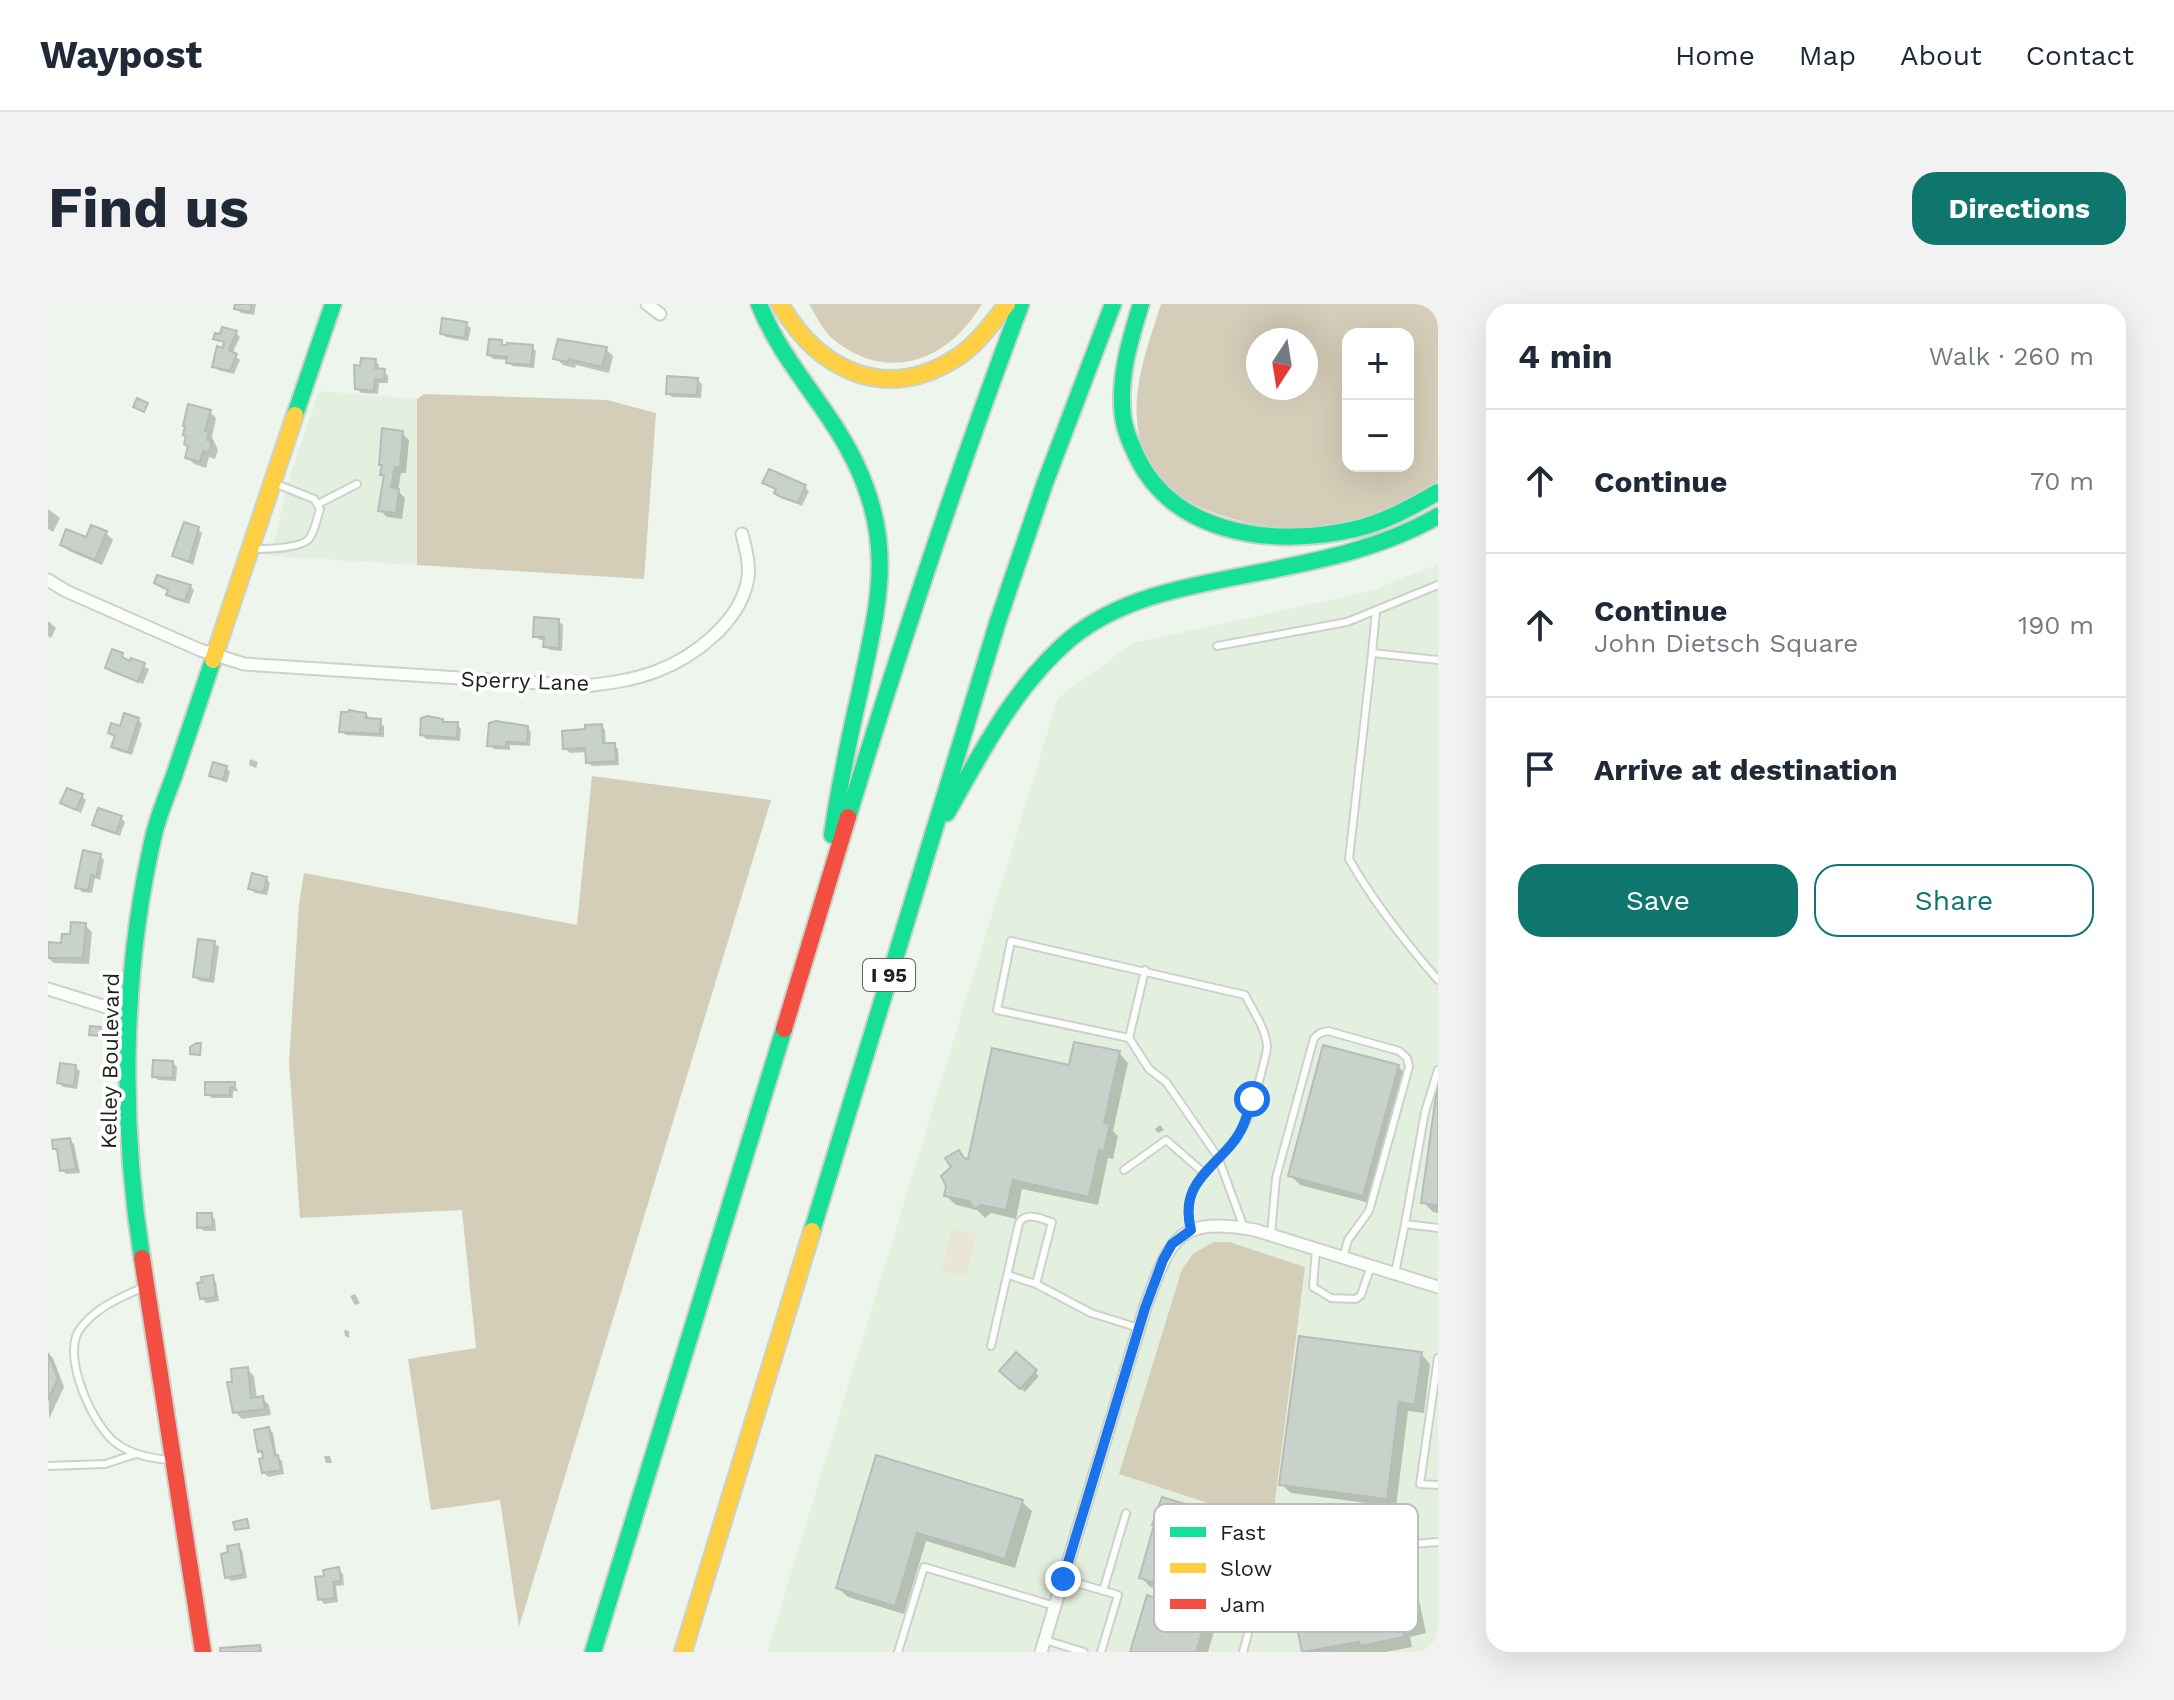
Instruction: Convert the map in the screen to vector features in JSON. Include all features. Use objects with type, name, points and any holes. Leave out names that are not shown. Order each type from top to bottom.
[{"type":"main road","name":"Kelley Boulevard","points":[[203,1652],[129,1158],[129,1014],[141,893],[155,831],[333,304]]},
{"type":"main road","points":[[759,304],[773,335],[857,462],[871,501],[880,548],[879,602],[839,787],[825,894]]},
{"type":"main road","points":[[780,304],[802,340],[826,360],[861,376],[890,379],[931,371],[956,358],[983,333],[1007,304]]},
{"type":"main road","points":[[593,1652],[923,577],[966,450],[1021,304]]},
{"type":"main road","name":"I 95","points":[[683,1652],[1013,573],[1113,304]]},
{"type":"main road","points":[[1141,304],[1124,365],[1123,416],[1131,447],[1141,467],[1178,506],[1210,523],[1238,531],[1296,538],[1327,536],[1373,526],[1410,510],[1438,492]]},
{"type":"main road","points":[[929,844],[1019,691],[1046,659],[1080,630],[1116,610],[1146,599],[1371,547],[1410,532],[1438,516]]},
{"type":"street","points":[[647,304],[660,314]]},
{"type":"street","name":"Sperry Lane","points":[[48,580],[66,591],[213,655],[244,664],[585,686],[620,682],[659,670],[689,654],[714,635],[732,614],[748,581],[749,568],[742,534]]},
{"type":"street","points":[[48,989],[129,1014]]},
{"type":"street","points":[[1043,1646],[1139,1328],[1163,1260],[1172,1244],[1191,1230],[1208,1225],[1244,1228],[1438,1287]]},
{"type":"lane","points":[[249,550],[280,548],[304,542],[313,531],[320,509],[314,499],[271,484]]},
{"type":"lane","points":[[318,504],[357,484]]},
{"type":"lane","points":[[1217,646],[1347,622],[1438,585]]},
{"type":"lane","points":[[1376,611],[1349,859],[1400,935],[1438,980]]},
{"type":"lane","points":[[1372,653],[1438,660]]},
{"type":"lane","points":[[1191,1230],[1188,1202],[1198,1179],[1218,1157],[1232,1144],[1245,1125],[1267,1046],[1245,995],[1011,941],[997,1010],[1129,1038],[1149,1069],[1166,1082],[1218,1157],[1244,1228]]},
{"type":"lane","points":[[1129,1038],[1145,970]]},
{"type":"lane","points":[[1271,1235],[1276,1178],[1314,1038],[1328,1031],[1399,1051],[1407,1058],[1409,1067],[1369,1211],[1348,1240],[1343,1258]]},
{"type":"lane","points":[[1395,1273],[1422,1127],[1438,1070]]},
{"type":"lane","points":[[1124,1170],[1166,1140],[1204,1173]]},
{"type":"lane","points":[[991,1346],[1020,1219],[1031,1216],[1052,1222],[1036,1284]]},
{"type":"lane","points":[[1405,1224],[1438,1228]]},
{"type":"lane","points":[[1316,1250],[1313,1287],[1331,1298],[1356,1299],[1361,1295],[1371,1266]]},
{"type":"lane","points":[[1008,1275],[1036,1284],[1091,1313],[1139,1328]]},
{"type":"lane","points":[[146,1287],[118,1299],[90,1318],[78,1333],[74,1346],[79,1383],[93,1415],[114,1442],[136,1454],[172,1461]]},
{"type":"lane","points":[[1438,1358],[1420,1484],[1438,1485]]},
{"type":"lane","points":[[48,1466],[105,1464],[136,1454]]},
{"type":"lane","points":[[1103,1591],[1126,1513]]},
{"type":"lane","points":[[1418,1544],[1438,1542]]},
{"type":"lane","points":[[898,1652],[924,1567],[1055,1606]]},
{"type":"lane","points":[[1063,1579],[1118,1595],[1101,1652]]},
{"type":"lane","points":[[1243,1652],[1248,1632]]},
{"type":"lane","points":[[1043,1646],[1084,1652]]},
{"type":"shaded area","points":[[809,304],[982,304],[953,339],[935,352],[916,360],[896,363],[876,361],[834,340]]},
{"type":"shaded area","points":[[1161,304],[1438,304],[1438,481],[1391,510],[1344,524],[1309,528],[1273,526],[1236,520],[1202,508],[1173,490],[1151,466],[1139,435],[1137,401],[1146,352]]},
{"type":"shaded area","points":[[319,391],[417,399],[417,565],[271,556],[291,473]]},
{"type":"shaded area","points":[[424,394],[607,400],[656,413],[644,579],[417,565],[417,399]]},
{"type":"shaded area","points":[[1438,564],[1438,1652],[767,1652],[1058,698],[1133,643],[1371,591]]},
{"type":"shaded area","points":[[592,776],[771,800],[519,1627],[500,1500],[431,1510],[408,1359],[476,1348],[462,1210],[300,1218],[289,1062],[299,904],[304,873],[577,925]]},
{"type":"shaded area","points":[[952,1228],[976,1234],[966,1277],[942,1271]]},
{"type":"shaded area","points":[[1214,1242],[1229,1242],[1305,1267],[1275,1504],[1211,1504],[1119,1474],[1182,1269],[1194,1253]]},
{"type":"building","points":[[235,304],[252,304],[250,312],[234,309]]},
{"type":"building","points":[[442,318],[467,322],[465,338],[440,334]]},
{"type":"building","points":[[222,327],[237,331],[229,350],[237,354],[230,371],[212,367],[217,346],[223,348],[224,342],[213,339],[215,333],[220,334]]},
{"type":"building","points":[[489,339],[502,340],[502,345],[533,345],[531,365],[506,363],[507,357],[487,355]]},
{"type":"building","points":[[558,339],[607,347],[602,367],[569,359],[568,362],[553,359]]},
{"type":"building","points":[[361,358],[376,359],[375,368],[385,369],[384,380],[375,379],[374,391],[355,389],[354,365],[360,366]]},
{"type":"building","points":[[667,376],[698,378],[697,395],[666,394]]},
{"type":"building","points":[[137,398],[148,403],[144,412],[133,407]]},
{"type":"building","points":[[188,404],[211,410],[205,431],[209,432],[207,440],[212,441],[209,453],[203,451],[200,462],[185,458],[188,446],[184,444],[186,436],[183,435],[183,426]]},
{"type":"building","points":[[382,428],[403,431],[400,467],[395,467],[391,487],[399,489],[396,513],[378,511],[384,475],[380,475],[382,465],[379,465]]},
{"type":"building","points":[[769,469],[806,485],[798,503],[781,497],[774,493],[776,489],[762,483]]},
{"type":"building","points":[[184,522],[199,527],[189,562],[172,556]]},
{"type":"building","points":[[91,525],[107,531],[95,560],[60,545],[66,529],[86,537]]},
{"type":"building","points":[[157,575],[191,585],[185,601],[166,595],[168,590],[154,583]]},
{"type":"building","points":[[534,617],[559,619],[559,648],[543,647],[544,637],[533,637]]},
{"type":"building","points":[[112,649],[123,653],[122,657],[130,661],[131,658],[145,663],[138,682],[105,668]]},
{"type":"building","points":[[341,712],[366,713],[366,718],[381,719],[380,734],[339,732]]},
{"type":"building","points":[[124,713],[139,718],[128,752],[111,747],[115,736],[108,733],[111,723],[120,726]]},
{"type":"building","points":[[421,718],[443,719],[443,722],[458,722],[457,738],[420,735]]},
{"type":"building","points":[[496,721],[528,726],[527,743],[506,742],[506,747],[487,746],[489,723]]},
{"type":"building","points":[[602,724],[603,743],[615,743],[616,761],[586,763],[585,748],[563,749],[562,731]]},
{"type":"building","points":[[213,762],[227,766],[223,780],[209,776]]},
{"type":"building","points":[[67,788],[83,794],[76,810],[60,803]]},
{"type":"building","points":[[98,808],[122,816],[116,833],[92,825]]},
{"type":"building","points":[[83,850],[101,854],[96,877],[91,875],[88,890],[75,888]]},
{"type":"building","points":[[252,873],[267,877],[263,892],[248,889]]},
{"type":"building","points":[[71,922],[86,923],[83,958],[48,958],[48,942],[61,943],[62,934],[70,934]]},
{"type":"building","points":[[198,939],[215,941],[210,980],[193,977]]},
{"type":"building","points":[[90,1026],[101,1027],[100,1036],[89,1035]]},
{"type":"building","points":[[1074,1042],[1120,1051],[1104,1123],[1110,1124],[1104,1151],[1099,1150],[1089,1197],[1013,1180],[1006,1210],[981,1205],[974,1209],[969,1201],[944,1196],[946,1186],[941,1176],[951,1167],[945,1158],[959,1150],[968,1159],[992,1048],[1069,1065]]},
{"type":"building","points":[[201,1043],[200,1055],[190,1054],[190,1047]]},
{"type":"building","points":[[1323,1045],[1399,1065],[1363,1196],[1288,1176]]},
{"type":"building","points":[[153,1060],[173,1061],[173,1078],[152,1077]]},
{"type":"building","points":[[60,1063],[76,1065],[74,1086],[57,1083]]},
{"type":"building","points":[[1438,1081],[1438,1208],[1421,1203]]},
{"type":"building","points":[[205,1082],[235,1082],[235,1087],[230,1087],[230,1095],[205,1095]]},
{"type":"building","points":[[70,1138],[76,1169],[60,1171],[57,1149],[53,1149],[52,1140]]},
{"type":"building","points":[[197,1213],[212,1213],[212,1227],[197,1228]]},
{"type":"building","points":[[213,1275],[216,1297],[200,1299],[197,1283],[202,1282],[201,1277]]},
{"type":"building","points":[[1299,1336],[1422,1352],[1415,1405],[1399,1402],[1387,1499],[1279,1485]]},
{"type":"building","points":[[1016,1352],[1037,1370],[1020,1389],[999,1371]]},
{"type":"building","points":[[48,1353],[58,1379],[48,1400]]},
{"type":"building","points":[[248,1367],[251,1398],[263,1396],[265,1409],[233,1413],[227,1382],[232,1382],[231,1369]]},
{"type":"building","points":[[269,1427],[281,1470],[262,1473],[259,1459],[263,1458],[262,1451],[258,1452],[254,1430]]},
{"type":"building","points":[[876,1455],[1023,1500],[1005,1559],[917,1533],[895,1606],[836,1588]]},
{"type":"building","points":[[1162,1497],[1185,1504],[1160,1504]]},
{"type":"building","points":[[247,1519],[249,1528],[235,1530],[233,1522]]},
{"type":"building","points":[[1154,1525],[1154,1582],[1139,1578]]},
{"type":"building","points":[[239,1544],[244,1574],[225,1578],[221,1554],[228,1552],[227,1546]]},
{"type":"building","points":[[339,1567],[341,1581],[333,1582],[335,1598],[318,1600],[315,1577],[324,1576],[323,1570]]},
{"type":"building","points":[[1147,1595],[1154,1597],[1154,1632],[1202,1632],[1196,1652],[1130,1652]]},
{"type":"building","points":[[1298,1632],[1403,1632],[1404,1637],[1360,1646],[1359,1642],[1302,1652]]},
{"type":"building","points":[[260,1645],[261,1652],[220,1652],[220,1648]]},
{"type":"traffic: fast","points":[[295,415],[333,304]]},
{"type":"traffic: fast","points":[[759,304],[779,345],[831,420],[854,460],[867,491],[879,548],[880,575],[873,630],[832,835]]},
{"type":"traffic: fast","points":[[848,817],[930,559],[1021,304]]},
{"type":"traffic: fast","points":[[812,1231],[998,621],[1045,483],[1113,304]]},
{"type":"traffic: fast","points":[[1141,304],[1124,374],[1124,422],[1137,457],[1154,484],[1177,505],[1203,520],[1232,530],[1294,537],[1366,526],[1398,514],[1438,492]]},
{"type":"traffic: fast","points":[[947,813],[1016,698],[1050,657],[1089,625],[1110,613],[1154,596],[1345,553],[1392,538],[1438,516]]},
{"type":"traffic: fast","points":[[142,1258],[130,1153],[128,1099],[130,992],[136,939],[143,886],[156,827],[213,660]]},
{"type":"traffic: fast","points":[[593,1652],[784,1029]]},
{"type":"traffic: slow","points":[[780,304],[814,347],[834,362],[856,373],[880,378],[904,378],[930,371],[956,358],[977,340],[1007,304]]},
{"type":"traffic: slow","points":[[213,660],[295,415]]},
{"type":"traffic: slow","points":[[683,1652],[812,1231]]},
{"type":"traffic: jam","points":[[784,1029],[848,817]]},
{"type":"traffic: jam","points":[[142,1258],[203,1652]]},
{"type":"route","points":[[1063,1579],[1145,1308],[1163,1260],[1172,1244],[1191,1230],[1188,1202],[1198,1179],[1232,1144],[1245,1125],[1252,1099]]}]
